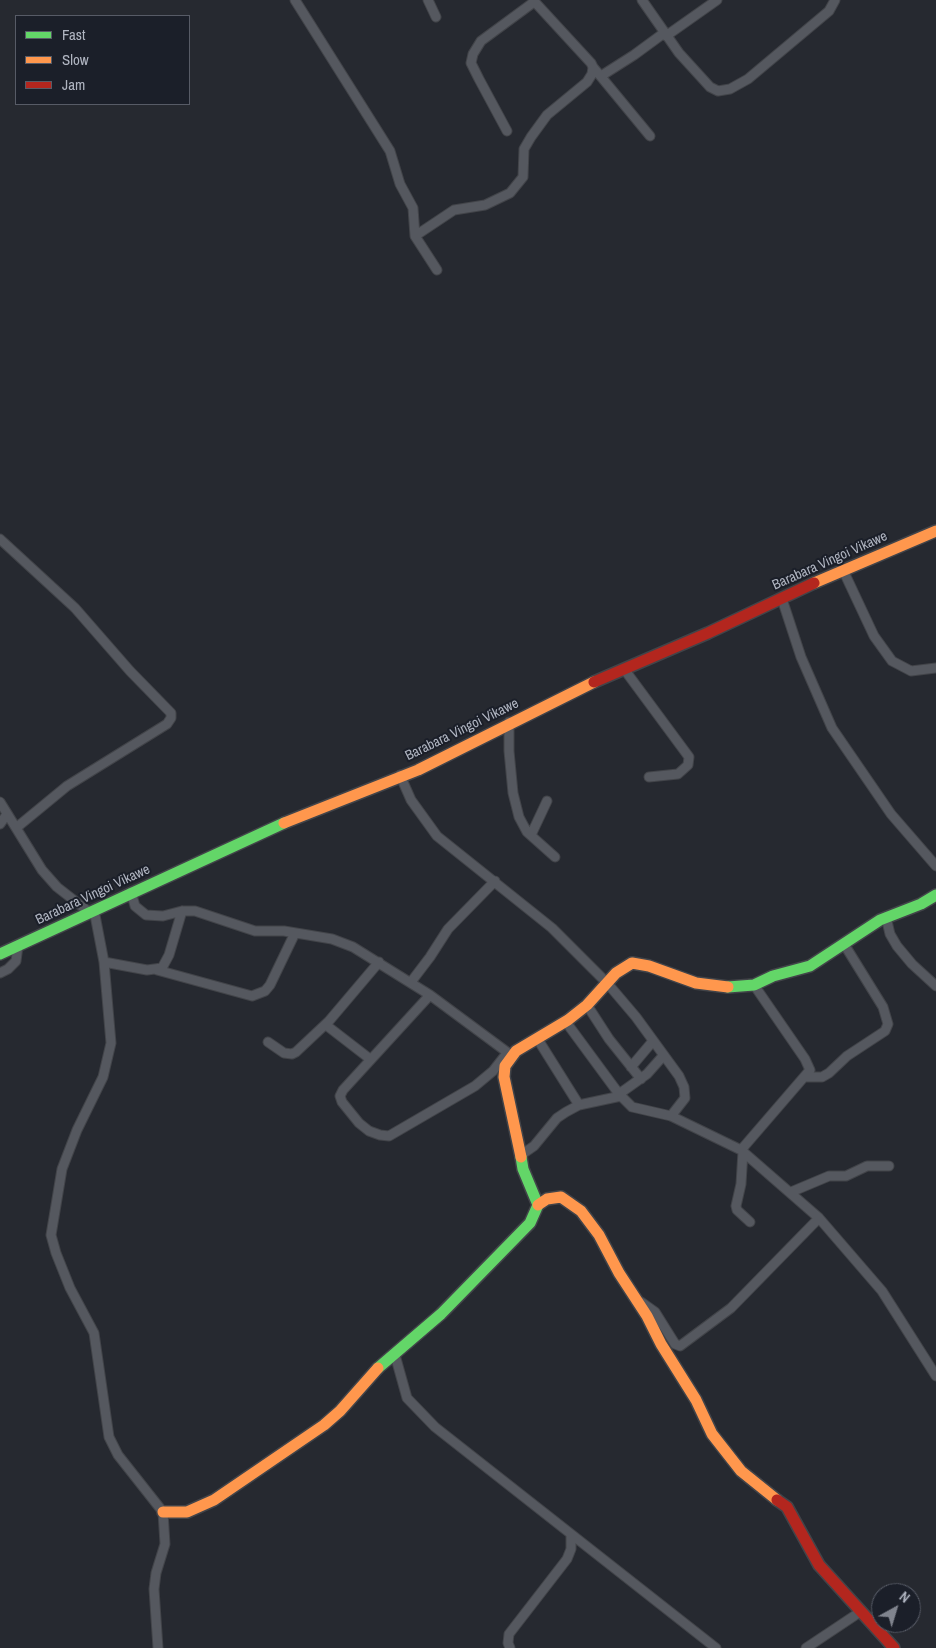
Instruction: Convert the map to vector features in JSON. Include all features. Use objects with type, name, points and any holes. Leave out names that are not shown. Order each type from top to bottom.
[{"type":"street","points":[[295,0],[390,151],[400,184],[413,208],[415,236],[437,270]]},
{"type":"street","points":[[428,0],[436,17]]},
{"type":"street","points":[[642,0],[665,35],[710,87],[718,91],[730,89],[748,79],[778,51],[829,11],[835,0]]},
{"type":"street","points":[[601,76],[717,0]]},
{"type":"street","points":[[507,131],[478,79],[471,63],[472,54],[481,42],[537,2],[594,67],[650,136]]},
{"type":"street","points":[[415,236],[454,210],[485,205],[517,187],[523,177],[524,148],[531,137],[547,116],[587,82],[594,67]]},
{"type":"street","name":"Barabara Vingoi Vikawe","points":[[0,954],[131,892],[188,869],[307,813],[400,775],[418,770],[510,722],[624,669],[782,599],[842,570],[936,531]]},
{"type":"street","points":[[0,539],[75,608],[130,671],[171,713],[171,718],[167,724],[67,786],[16,828]]},
{"type":"street","points":[[842,570],[874,636],[892,662],[911,671],[936,668]]},
{"type":"street","points":[[782,599],[802,657],[832,728],[877,795],[936,866]]},
{"type":"street","points":[[624,669],[689,757],[688,765],[678,774],[649,777]]},
{"type":"street","points":[[510,722],[509,751],[515,803],[522,825],[554,857]]},
{"type":"street","points":[[400,775],[411,800],[438,836],[552,928],[608,984],[679,1076],[684,1087],[685,1098],[671,1116]]},
{"type":"street","points":[[531,835],[547,801]]},
{"type":"street","points":[[0,802],[42,870],[57,887],[92,911],[104,962],[110,1018],[111,1043],[108,1060],[62,1169],[51,1235],[70,1288],[94,1333],[109,1436],[118,1455],[163,1512],[165,1547],[154,1580],[158,1648]]},
{"type":"street","points":[[0,824],[7,814]]},
{"type":"street","points":[[411,982],[448,929],[495,881]]},
{"type":"street","points":[[131,892],[136,906],[146,915],[163,916],[182,911],[194,911],[255,931],[295,933],[341,942],[379,962],[430,994],[509,1054]]},
{"type":"street","points":[[430,994],[348,1083],[340,1096],[347,1112],[364,1127],[380,1136],[388,1136],[475,1086],[509,1054],[566,1022],[587,1006],[616,973],[632,963],[649,966],[696,983],[722,987],[754,985],[773,976],[810,966],[886,917],[921,904],[936,895]]},
{"type":"street","points":[[157,970],[165,964],[182,911]]},
{"type":"street","points":[[886,917],[890,934],[897,946],[912,964],[936,986]]},
{"type":"street","points":[[104,962],[157,970],[252,996],[265,991],[270,985],[295,933]]},
{"type":"street","points":[[805,1077],[822,1077],[830,1072],[847,1056],[885,1031],[888,1024],[883,1006],[844,944]]},
{"type":"street","points":[[0,972],[8,969],[16,961],[18,946]]},
{"type":"street","points":[[268,1042],[284,1053],[292,1054],[326,1025],[379,962]]},
{"type":"street","points":[[750,1222],[737,1210],[736,1206],[741,1184],[742,1150],[810,1070],[805,1059],[754,985]]},
{"type":"street","points":[[587,1006],[641,1079]]},
{"type":"street","points":[[566,1022],[620,1095],[638,1110],[671,1116],[742,1150],[819,1218],[882,1291],[936,1376]]},
{"type":"street","points":[[326,1025],[370,1059]]},
{"type":"street","points":[[537,1038],[579,1105]]},
{"type":"street","points":[[632,1067],[653,1041]]},
{"type":"street","points":[[509,1054],[504,1077],[525,1175],[538,1205]]},
{"type":"street","points":[[521,1155],[534,1146],[557,1118],[579,1105],[620,1095],[656,1066],[663,1056]]},
{"type":"street","points":[[791,1192],[824,1178],[849,1175],[867,1166],[888,1166]]},
{"type":"street","points":[[163,1512],[187,1512],[214,1500],[324,1426],[340,1411],[374,1372],[441,1314],[490,1262],[523,1232],[535,1215],[538,1205],[547,1199],[562,1197],[580,1211],[599,1235],[619,1273],[638,1301],[661,1344],[696,1400],[712,1434],[740,1471],[787,1507],[816,1560],[860,1612],[894,1648]]},
{"type":"street","points":[[638,1301],[655,1312],[675,1344],[680,1346],[731,1308],[819,1218]]},
{"type":"street","points":[[395,1355],[407,1398],[435,1427],[716,1648]]},
{"type":"street","points":[[510,1648],[508,1643],[509,1634],[567,1559],[571,1549],[571,1534]]},
{"type":"street","points":[[806,1648],[860,1612]]},
{"type":"traffic: fast","points":[[0,954],[284,823]]},
{"type":"traffic: fast","points":[[728,987],[754,985],[773,976],[810,966],[880,920],[921,904],[936,895]]},
{"type":"traffic: fast","points":[[378,1368],[441,1314],[530,1223],[538,1205],[523,1169],[521,1157]]},
{"type":"traffic: slow","points":[[814,583],[936,531]]},
{"type":"traffic: slow","points":[[284,823],[418,770],[594,682]]},
{"type":"traffic: slow","points":[[521,1157],[504,1077],[505,1066],[516,1051],[568,1020],[587,1005],[616,973],[632,963],[649,966],[696,983],[728,987]]},
{"type":"traffic: slow","points":[[538,1205],[547,1199],[561,1197],[581,1211],[599,1235],[619,1273],[647,1316],[661,1344],[696,1400],[712,1434],[741,1471],[777,1500]]},
{"type":"traffic: slow","points":[[163,1512],[187,1512],[214,1500],[324,1425],[340,1411],[378,1368]]},
{"type":"traffic: jam","points":[[594,682],[708,633],[814,583]]},
{"type":"traffic: jam","points":[[777,1500],[787,1507],[819,1565],[894,1648]]}]
